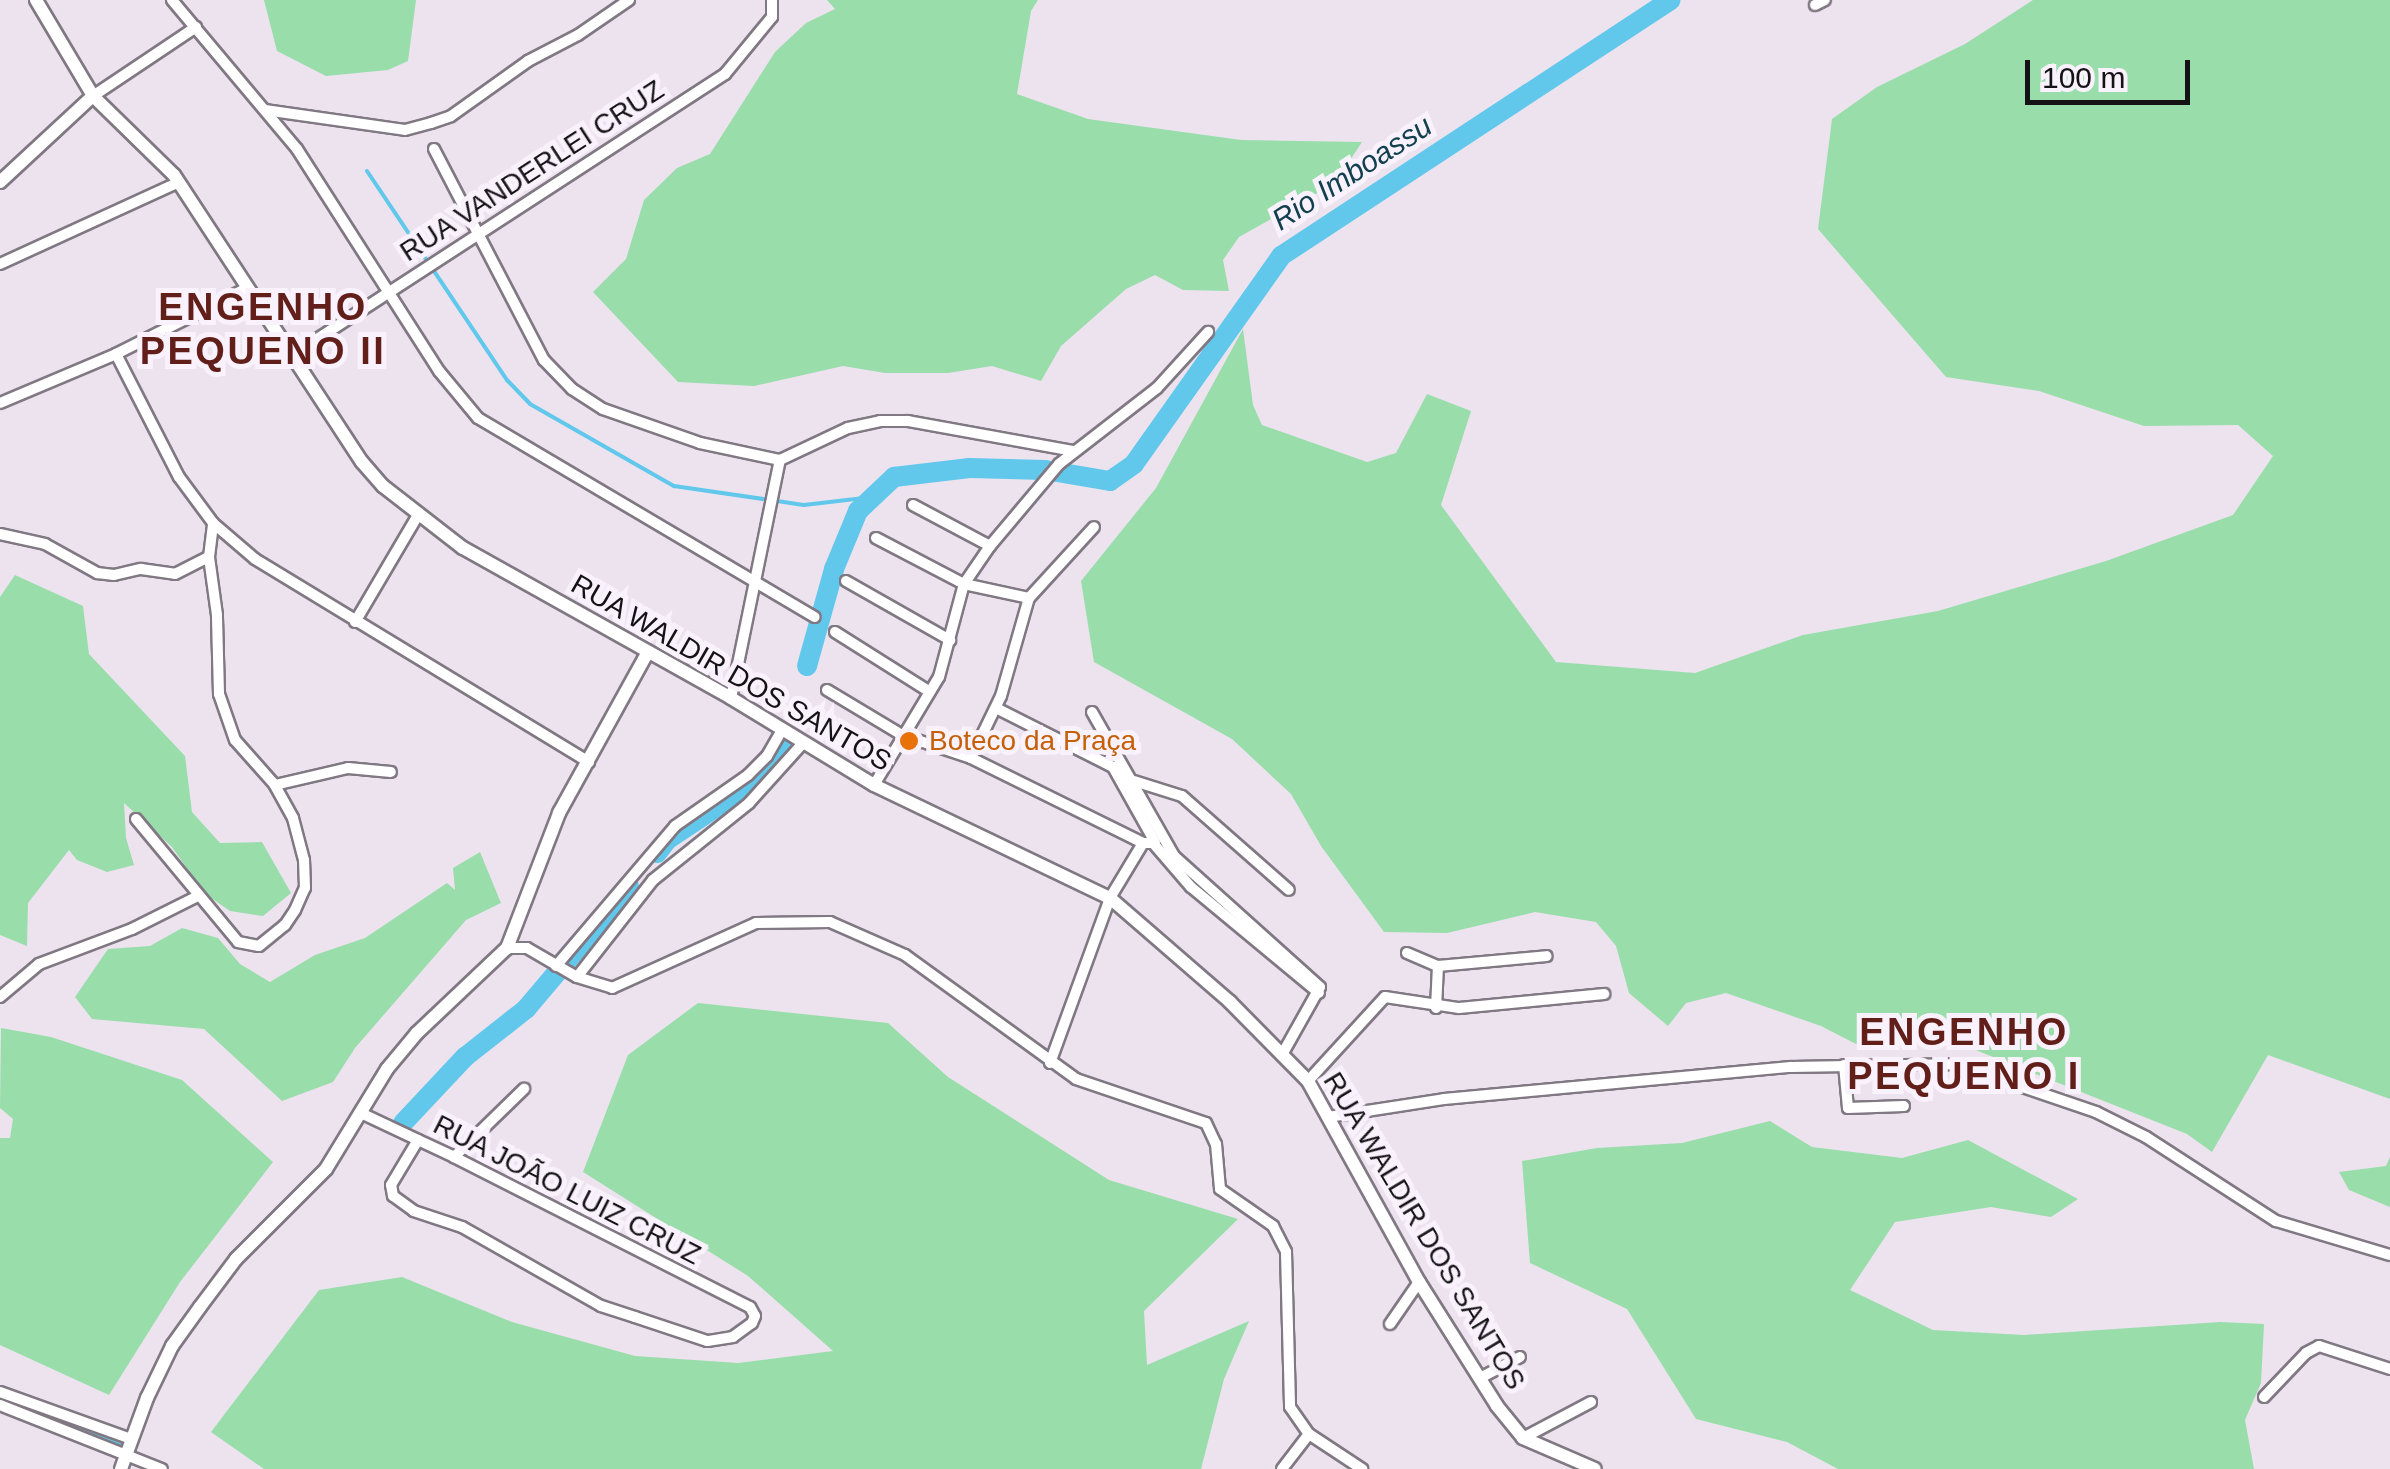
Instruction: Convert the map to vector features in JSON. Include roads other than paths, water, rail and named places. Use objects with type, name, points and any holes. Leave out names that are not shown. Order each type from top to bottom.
[{"type":"street","name":"RUA WALDIR DOS SANTOS","points":[[36,0],[93,96],[150,146],[179,182],[362,462],[418,515],[463,548],[731,698],[874,785],[1110,898],[1283,1053],[1308,1081],[1419,1282],[1523,1438]]},
{"type":"street","points":[[172,0],[297,148],[450,385],[478,418],[815,617]]},
{"type":"street","points":[[265,110],[404,130],[431,123],[451,116],[528,62],[578,35],[629,0]]},
{"type":"street","name":"RUA VANDERLEI CRUZ","points":[[291,356],[726,74],[772,17],[772,0]]},
{"type":"street","points":[[1,178],[93,96],[196,27]]},
{"type":"street","points":[[434,149],[538,350],[572,389],[603,409],[700,443],[780,460],[848,428],[880,421],[908,421],[1073,450]]},
{"type":"street","points":[[0,264],[179,182]]},
{"type":"street","points":[[0,403],[116,354],[247,288]]},
{"type":"street","points":[[874,785],[930,692],[950,640],[964,584],[990,546],[1073,450],[1157,388],[1208,332]]},
{"type":"street","points":[[116,354],[178,477],[213,523],[255,559],[589,762]]},
{"type":"street","points":[[731,698],[758,584],[780,460]]},
{"type":"street","points":[[913,505],[990,546]]},
{"type":"street","points":[[355,622],[418,515]]},
{"type":"street","points":[[136,819],[198,896],[246,946],[259,946],[285,925],[304,888],[304,860],[293,818],[274,784],[248,758],[226,721],[219,694],[217,614],[209,557],[213,523]]},
{"type":"street","points":[[971,758],[996,708],[1029,598],[1094,527]]},
{"type":"street","points":[[0,534],[45,544],[97,574],[114,576],[141,569],[175,574],[209,557]]},
{"type":"street","points":[[876,538],[964,584],[1029,598]]},
{"type":"street","points":[[846,581],[950,640]]},
{"type":"street","points":[[834,632],[930,692]]},
{"type":"street","points":[[123,1463],[172,1346],[200,1307],[236,1259],[326,1169],[387,1069],[417,1033],[506,948],[560,812],[648,652]]},
{"type":"street","name":"RUA WALDIR DOS SANTOS","points":[[827,690],[902,735],[971,758],[1153,841]]},
{"type":"street","name":"RUA WALDIR DOS SANTOS","points":[[996,708],[1113,767],[1153,841],[1191,887],[1319,990],[1283,1053]]},
{"type":"street","name":"RUA WALDIR DOS SANTOS","points":[[1092,712],[1134,781],[1153,841]]},
{"type":"street","points":[[556,966],[675,826],[748,775],[767,756],[782,730]]},
{"type":"street","points":[[578,977],[653,880],[748,802],[803,742]]},
{"type":"street","points":[[274,784],[348,768],[391,772]]},
{"type":"street","points":[[1134,781],[1182,796],[1289,890]]},
{"type":"street","points":[[1050,1062],[1110,898],[1153,841]]},
{"type":"street","points":[[0,997],[38,964],[132,930],[198,896]]},
{"type":"street","points":[[506,948],[527,948],[578,977],[612,988],[628,985],[756,923],[830,922],[904,955],[1076,1080],[1190,1116],[1213,1134],[1220,1189],[1273,1226],[1286,1252],[1288,1391],[1295,1417],[1309,1434],[1362,1469]]},
{"type":"street","points":[[1407,953],[1438,966],[1547,956]]},
{"type":"street","points":[[1436,1008],[1438,966]]},
{"type":"street","points":[[1308,1081],[1385,997],[1436,1008],[1604,994]]},
{"type":"street","points":[[1328,1117],[1444,1099],[1844,1065],[1955,1064],[1997,1075],[2096,1112],[2146,1138],[2276,1221],[2390,1254]]},
{"type":"street","points":[[1844,1065],[1848,1108],[1904,1106]]},
{"type":"street","points":[[454,1157],[524,1089]]},
{"type":"street","name":"RUA JOÃO LUIZ CRUZ","points":[[363,1114],[454,1157],[750,1307],[755,1316],[733,1337],[707,1341],[601,1306],[462,1227],[400,1203],[391,1186],[418,1140]]},
{"type":"street","points":[[1390,1324],[1419,1282]]},
{"type":"street","points":[[2264,1397],[2306,1353],[2319,1346],[2390,1369]]},
{"type":"street","points":[[1480,1378],[1520,1357]]},
{"type":"street","points":[[0,1392],[131,1439]]},
{"type":"street","points":[[1523,1438],[1592,1402]]},
{"type":"street","points":[[0,1405],[123,1463],[162,1469]]},
{"type":"street","points":[[1282,1469],[1309,1434]]},
{"type":"street","points":[[1523,1438],[1595,1469]]},
{"type":"waterway","name":"Rio Imboassu","points":[[807,666],[834,569],[858,511],[894,477],[969,468],[1045,470],[1110,481],[1134,464],[1281,256],[1670,0]]},
{"type":"waterway","points":[[367,171],[507,380],[530,404],[674,486],[804,505],[873,497]]},
{"type":"waterway","points":[[657,853],[667,840],[730,798],[786,747]]},
{"type":"waterway","points":[[403,1123],[465,1057],[526,1009],[629,887]]},
{"type":"waterway","points":[[20,1404],[120,1444]]},
{"type":"place","name":"Boteco da Praça","points":[[909,741]]},
{"type":"district","name":"ENGENHO PEQUENO II","points":[[263,330]]},
{"type":"district","name":"ENGENHO PEQUENO I","points":[[1964,1055]]}]
